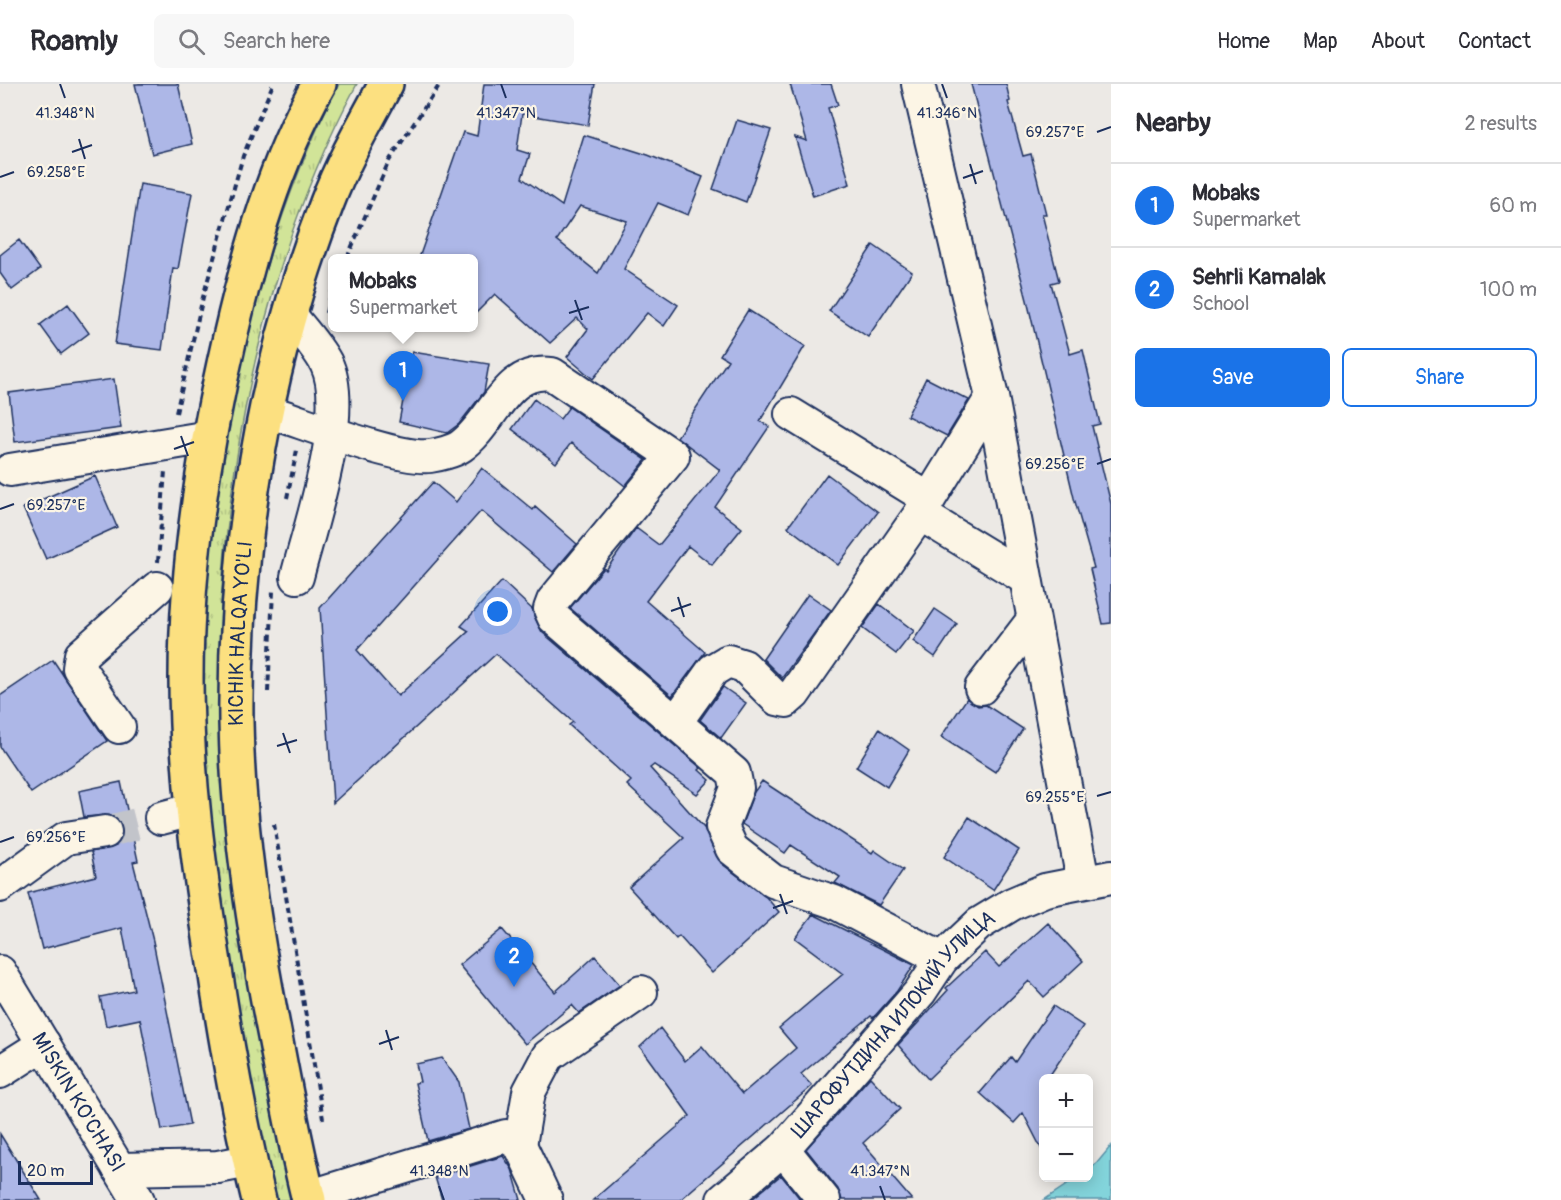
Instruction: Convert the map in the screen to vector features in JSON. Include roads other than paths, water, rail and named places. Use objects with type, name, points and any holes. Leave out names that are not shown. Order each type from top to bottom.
[{"type":"highway","points":[[259,1200],[249,1161],[218,994],[176,814],[186,719],[188,605],[209,437],[233,322],[262,218],[287,147],[319,84]]},
{"type":"highway","name":"KICHIK HALQA YO'LI","points":[[309,1198],[254,921],[238,780],[236,698],[242,587],[255,479],[267,411],[291,315],[327,202],[386,84]]},
{"type":"street","points":[[918,84],[992,397],[1033,620],[1097,879]]},
{"type":"street","points":[[285,581],[333,432],[332,392],[326,364],[291,315]]},
{"type":"street","points":[[267,411],[394,452],[429,456],[460,447],[521,378],[536,372],[552,374],[673,456],[550,609],[554,618],[734,773],[737,788],[722,827],[732,849],[773,881],[834,902],[942,958]]},
{"type":"street","points":[[676,722],[713,670],[728,661],[744,666],[777,699],[786,701],[794,694],[925,507],[992,397]]},
{"type":"street","points":[[790,414],[1025,578]]},
{"type":"street","points":[[10,470],[209,437]]},
{"type":"street","points":[[119,727],[79,669],[81,655],[157,588]]},
{"type":"street","points":[[981,688],[1033,620]]},
{"type":"street","points":[[0,886],[66,838],[105,832]]},
{"type":"street","name":"ШАРОФУТДИНА ИЛОКИЙ УЛИЦА","points":[[723,1200],[783,1149],[920,992],[942,958],[979,924],[1012,904],[1045,890],[1097,879]]},
{"type":"street","name":"MISKIN KO'CHASI","points":[[0,972],[138,1200]]},
{"type":"street","points":[[520,1145],[529,1092],[548,1056],[641,992]]},
{"type":"street","points":[[0,1072],[44,1044]]},
{"type":"street","points":[[309,1198],[506,1136],[520,1145],[546,1200]]},
{"type":"street","points":[[783,1149],[824,1200]]},
{"type":"street","points":[[119,1168],[218,1167],[249,1161]]},
{"type":"water","points":[[1111,1146],[1111,1200],[1044,1200],[1071,1182],[1093,1182],[1093,1166]]},
{"type":"tunnel","points":[[105,832],[161,818]]},
{"type":"place","name":"Mobaks","points":[[403,401]]},
{"type":"place","name":"Sehrli Kamalak","points":[[514,987]]}]
